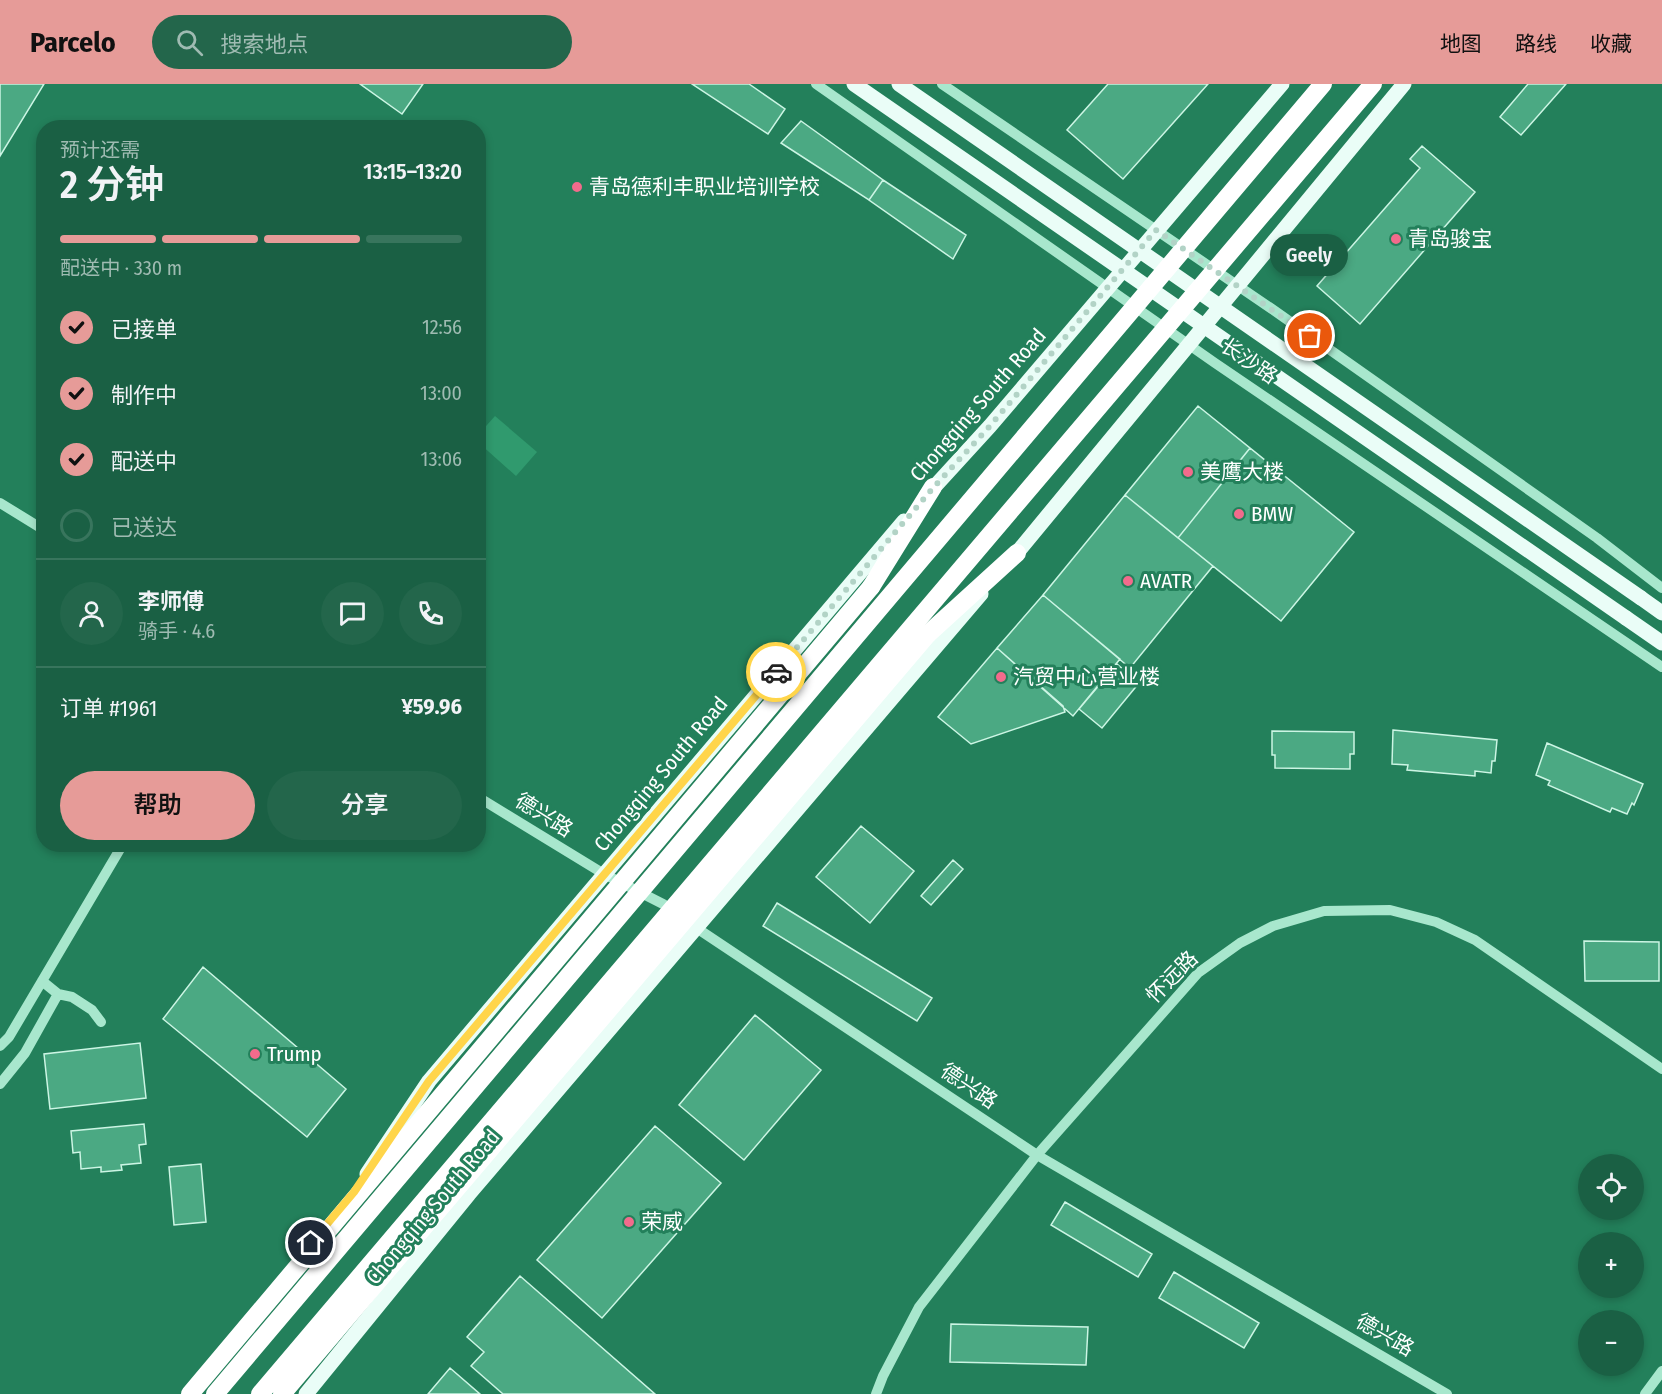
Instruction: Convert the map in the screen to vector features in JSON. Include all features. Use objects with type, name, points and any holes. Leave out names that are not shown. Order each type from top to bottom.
[{"type":"highway","points":[[215,1394],[1323,84]]},
{"type":"highway","points":[[260,1394],[1373,84]]},
{"type":"highway","points":[[190,1394],[871,587],[933,488]]},
{"type":"highway","points":[[282,1394],[928,634],[1017,553]]},
{"type":"main road","name":"长沙路","points":[[854,84],[1662,643]]},
{"type":"main road","name":"长沙路","points":[[899,84],[1662,613]]},
{"type":"main road","name":"Chongqing South Road","points":[[181,1394],[354,1192],[429,1081],[933,488],[990,426],[1282,84]]},
{"type":"main road","name":"Chongqing South Road","points":[[306,1394],[469,1194],[1017,553],[1404,84]]},
{"type":"street","name":"长沙路","points":[[816,84],[1189,344],[1662,667]]},
{"type":"street","points":[[942,84],[1238,286],[1587,531],[1662,588]]},
{"type":"street","points":[[0,503],[36,525]]},
{"type":"street","name":"德兴路","points":[[486,802],[603,874],[663,904],[1037,1155],[1447,1394]]},
{"type":"street","points":[[0,1046],[9,1037],[118,852]]},
{"type":"street","name":"怀远路","points":[[876,1394],[919,1307],[1037,1155],[1198,973],[1240,943],[1273,926],[1324,911],[1390,910],[1436,922],[1475,940],[1662,1069]]},
{"type":"street","points":[[42,981],[58,994],[72,997],[92,1010],[101,1022]]},
{"type":"street","points":[[0,1084],[25,1053],[58,994]]},
{"type":"street","points":[[1645,1394],[1662,1371]]},
{"type":"green space","points":[[495,416],[537,452],[516,476],[486,449],[486,426]]},
{"type":"building","points":[[0,84],[44,84],[0,156]]},
{"type":"building","points":[[360,84],[423,84],[402,114]]},
{"type":"building","points":[[692,84],[749,84],[785,109],[768,134]]},
{"type":"building","points":[[1108,84],[1208,84],[1123,179],[1067,130]]},
{"type":"building","points":[[1528,84],[1566,84],[1521,135],[1500,117]]},
{"type":"building","points":[[801,121],[883,180],[869,200],[781,143]]},
{"type":"building","name":"青岛骏宝","points":[[1422,146],[1475,192],[1360,324],[1317,286],[1420,168],[1410,159]]},
{"type":"building","points":[[883,180],[966,235],[953,259],[869,200]]},
{"type":"building","name":"BMW","points":[[1198,406],[1354,532],[1281,621],[1125,495]]},
{"type":"building","name":"美鹰大楼","points":[[1198,406],[1250,448],[1178,538],[1125,495]]},
{"type":"building","name":"AVATR","points":[[1125,495],[1213,566],[1130,668],[1043,595]]},
{"type":"building","points":[[1043,595],[1120,659],[1073,716],[997,648]]},
{"type":"building","name":"汽贸中心营业楼","points":[[997,648],[1063,706],[1065,712],[971,744],[938,717]]},
{"type":"building","points":[[1117,664],[1139,683],[1102,728],[1079,709]]},
{"type":"building","points":[[1393,730],[1497,740],[1491,773],[1475,771],[1475,776],[1407,770],[1408,765],[1392,764]]},
{"type":"building","points":[[1272,731],[1354,732],[1354,754],[1350,754],[1350,769],[1275,768],[1275,755],[1272,755]]},
{"type":"building","points":[[1547,743],[1643,784],[1634,805],[1632,803],[1627,814],[1612,808],[1610,812],[1548,785],[1550,781],[1536,775]]},
{"type":"building","points":[[861,826],[914,871],[870,923],[816,877]]},
{"type":"building","points":[[953,860],[963,869],[931,905],[921,896]]},
{"type":"building","points":[[777,903],[932,998],[917,1021],[763,926]]},
{"type":"building","points":[[1584,941],[1659,942],[1659,981],[1585,981]]},
{"type":"building","name":"Trump","points":[[203,967],[346,1089],[307,1137],[163,1019]]},
{"type":"building","points":[[755,1015],[821,1070],[744,1160],[679,1105]]},
{"type":"building","points":[[140,1043],[146,1098],[50,1109],[44,1054]]},
{"type":"building","points":[[144,1124],[146,1144],[139,1145],[141,1163],[121,1165],[122,1170],[101,1172],[101,1167],[81,1169],[80,1152],[73,1153],[71,1131]]},
{"type":"building","name":"荣威","points":[[655,1126],[721,1183],[602,1318],[537,1260]]},
{"type":"building","points":[[201,1164],[206,1222],[174,1225],[169,1167]]},
{"type":"building","points":[[1065,1202],[1152,1254],[1138,1277],[1051,1225]]},
{"type":"building","points":[[1174,1272],[1259,1323],[1244,1348],[1159,1298]]},
{"type":"building","points":[[520,1276],[655,1394],[503,1394],[471,1366],[484,1352],[467,1337]]},
{"type":"building","points":[[951,1324],[1088,1327],[1086,1365],[950,1362]]},
{"type":"building","points":[[450,1368],[480,1394],[428,1394]]},
{"type":"way so far","points":[[776,672],[933,488],[990,426],[1156,230],[1310,336]]},
{"type":"place","name":"青岛德利丰职业培训学校","points":[[577,187]]},
{"type":"place","name":"青岛骏宝","points":[[1396,239]]},
{"type":"place","name":"Geely","points":[[1310,336]]},
{"type":"place","name":"美鹰大楼","points":[[1188,472]]},
{"type":"place","name":"BMW","points":[[1239,514]]},
{"type":"place","name":"AVATR","points":[[1128,581]]},
{"type":"place","name":"汽贸中心营业楼","points":[[1001,677]]},
{"type":"place","name":"Trump","points":[[255,1054]]},
{"type":"place","name":"荣威","points":[[629,1222]]},
{"type":"route","points":[[311,1243],[354,1192],[429,1081],[776,672]]}]
